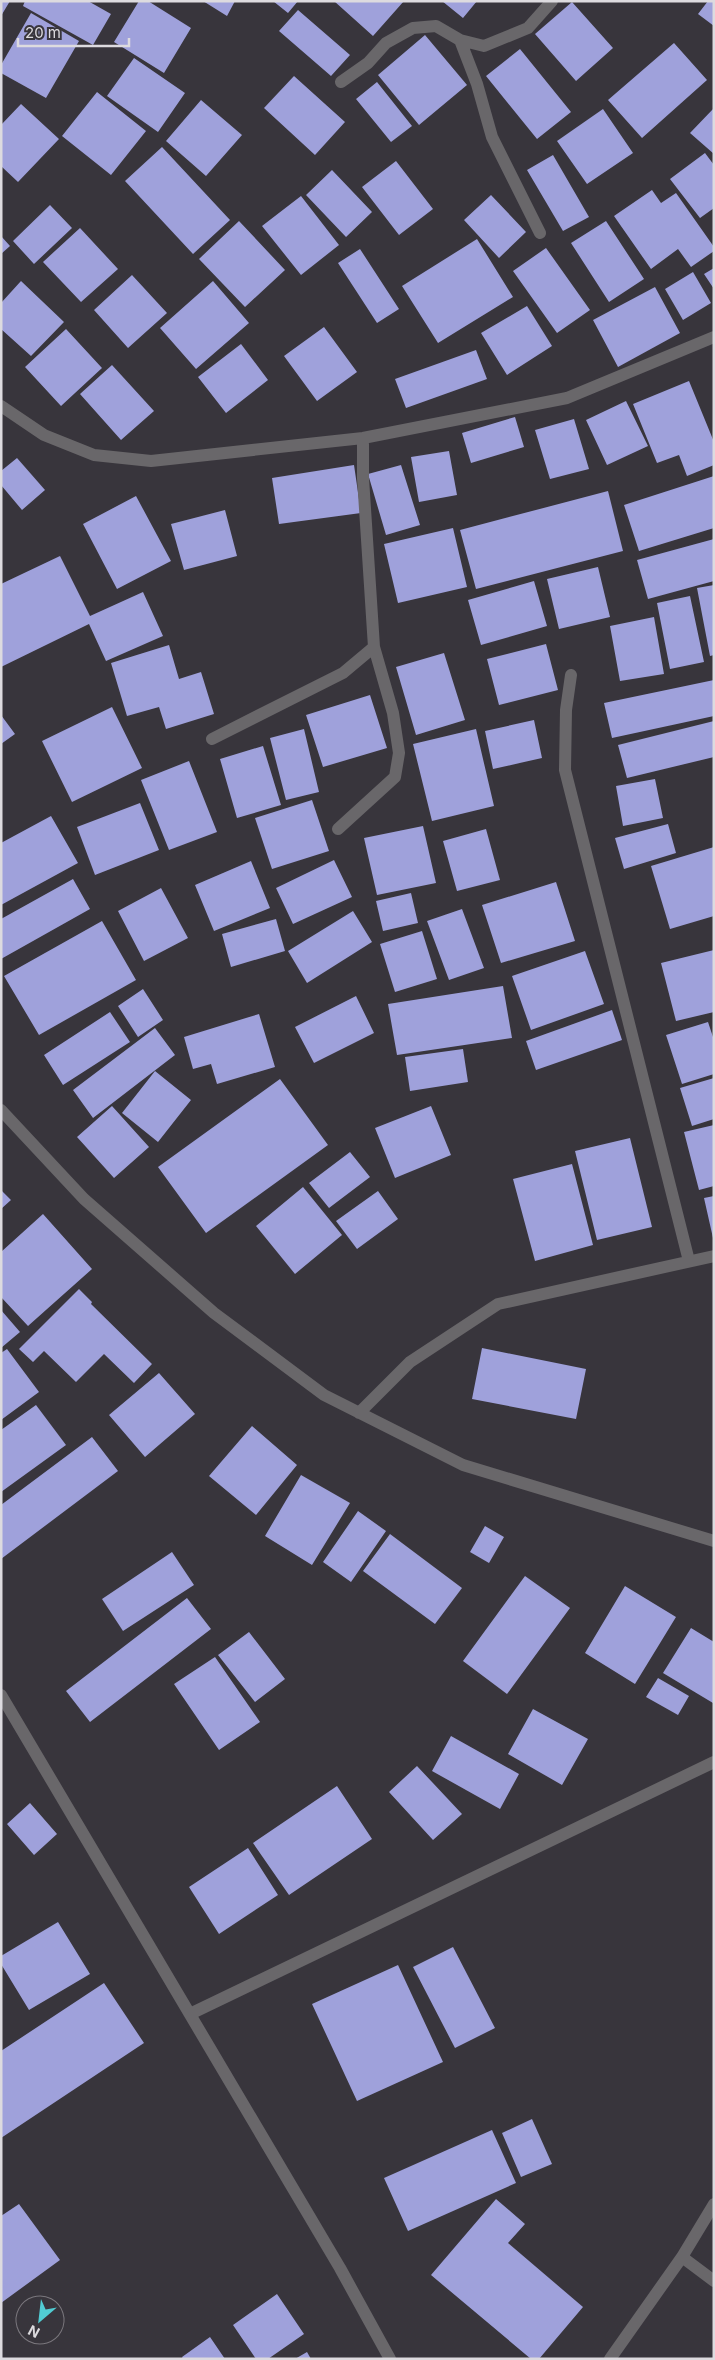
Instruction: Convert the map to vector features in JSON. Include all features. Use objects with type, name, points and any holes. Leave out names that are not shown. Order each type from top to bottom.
[{"type":"street","points":[[341,82],[368,63],[386,43],[413,28],[436,26],[460,40],[484,46],[528,28],[552,1]]},
{"type":"street","points":[[460,40],[478,84],[492,138],[540,233]]},
{"type":"street","points":[[1,406],[44,435],[94,455],[151,461],[363,438],[567,398],[714,337]]},
{"type":"street","points":[[338,829],[395,777],[399,753],[393,713],[374,647],[363,478],[363,438]]},
{"type":"street","points":[[212,739],[343,673],[374,647]]},
{"type":"street","points":[[572,675],[566,710],[565,770],[689,1261]]},
{"type":"street","points":[[1,1110],[84,1198],[214,1313],[324,1395],[463,1465],[714,1541]]},
{"type":"street","points":[[360,1413],[410,1362],[498,1304],[714,1256]]},
{"type":"street","points":[[1,1695],[340,2268],[390,2359]]},
{"type":"street","points":[[190,2014],[714,1762]]},
{"type":"street","points":[[610,2359],[682,2257],[714,2204]]},
{"type":"street","points":[[682,2257],[714,2281]]},
{"type":"building","points":[[1,1],[10,1],[1,16]]},
{"type":"building","points":[[25,1],[88,1],[111,14],[93,45],[23,6]]},
{"type":"building","points":[[139,1],[148,1],[191,28],[164,73],[114,42]]},
{"type":"building","points":[[203,1],[235,1],[227,16]]},
{"type":"building","points":[[273,1],[298,1],[288,13]]},
{"type":"building","points":[[334,1],[404,1],[373,36]]},
{"type":"building","points":[[442,1],[477,1],[463,18]]},
{"type":"building","points":[[708,1],[714,1],[714,26],[698,14]]},
{"type":"building","points":[[572,2],[613,48],[576,81],[535,34]]},
{"type":"building","points":[[298,10],[350,55],[331,76],[279,31]]},
{"type":"building","points":[[31,13],[79,41],[46,98],[1,73],[1,65]]},
{"type":"building","points":[[425,35],[467,85],[419,125],[378,75]]},
{"type":"building","points":[[674,43],[707,80],[642,138],[608,100]]},
{"type":"building","points":[[520,49],[571,112],[537,139],[486,76]]},
{"type":"building","points":[[134,58],[185,93],[158,132],[107,96]]},
{"type":"building","points":[[294,76],[345,122],[315,155],[264,108]]},
{"type":"building","points":[[377,82],[412,126],[391,142],[356,99]]},
{"type":"building","points":[[97,92],[146,131],[111,175],[62,136]]},
{"type":"building","points":[[201,100],[242,135],[206,176],[166,141]]},
{"type":"building","points":[[21,104],[59,139],[18,182],[1,166],[1,125]]},
{"type":"building","points":[[714,108],[714,154],[690,133]]},
{"type":"building","points":[[603,109],[633,153],[587,184],[557,141]]},
{"type":"building","points":[[162,147],[230,220],[193,254],[125,181]]},
{"type":"building","points":[[705,153],[714,165],[714,208],[700,218],[670,179]]},
{"type":"building","points":[[553,155],[589,217],[563,231],[527,170]]},
{"type":"building","points":[[396,161],[433,209],[399,235],[362,187]]},
{"type":"building","points":[[332,170],[372,212],[346,237],[306,195]]},
{"type":"building","points":[[652,190],[661,203],[676,193],[714,247],[714,251],[691,267],[678,249],[651,269],[614,216]]},
{"type":"building","points":[[491,195],[526,232],[499,258],[464,220]]},
{"type":"building","points":[[301,196],[339,245],[301,275],[262,226]]},
{"type":"building","points":[[50,205],[72,228],[34,264],[13,241]]},
{"type":"building","points":[[239,221],[285,270],[245,307],[199,259]]},
{"type":"building","points":[[606,221],[644,279],[609,302],[571,243]]},
{"type":"building","points":[[80,228],[118,269],[81,302],[43,262]]},
{"type":"building","points":[[1,236],[10,246],[1,254]]},
{"type":"building","points":[[477,239],[513,297],[438,343],[402,286]]},
{"type":"building","points":[[546,248],[590,310],[557,333],[513,271]]},
{"type":"building","points":[[360,249],[399,309],[377,323],[338,263]]},
{"type":"building","points":[[714,268],[714,289],[704,274]]},
{"type":"building","points":[[693,272],[711,303],[683,320],[665,289]]},
{"type":"building","points":[[132,275],[167,313],[128,348],[94,310]]},
{"type":"building","points":[[21,281],[64,322],[31,356],[1,329],[1,303]]},
{"type":"building","points":[[213,281],[249,323],[196,369],[160,328]]},
{"type":"building","points":[[655,287],[680,333],[618,367],[593,320]]},
{"type":"building","points":[[527,306],[552,346],[507,375],[481,333]]},
{"type":"building","points":[[324,327],[357,372],[317,401],[284,356]]},
{"type":"building","points":[[66,329],[102,368],[61,406],[25,367]]},
{"type":"building","points":[[241,344],[268,380],[226,413],[198,377]]},
{"type":"building","points":[[476,350],[487,379],[406,408],[395,379]]},
{"type":"building","points":[[112,365],[154,411],[121,440],[80,394]]},
{"type":"building","points":[[689,381],[714,442],[714,465],[687,476],[679,455],[657,463],[633,404]]},
{"type":"building","points":[[626,401],[648,446],[607,465],[586,420]]},
{"type":"building","points":[[515,417],[524,447],[471,463],[462,433]]},
{"type":"building","points":[[574,419],[589,469],[550,479],[535,430]]},
{"type":"building","points":[[449,451],[457,495],[419,502],[411,457]]},
{"type":"building","points":[[17,458],[45,490],[22,510],[1,485],[1,471]]},
{"type":"building","points":[[354,465],[361,513],[279,524],[272,478]]},
{"type":"building","points":[[401,465],[420,525],[386,535],[368,474]]},
{"type":"building","points":[[714,476],[714,528],[639,551],[624,505]]},
{"type":"building","points":[[608,491],[623,551],[476,589],[460,530]]},
{"type":"building","points":[[136,496],[171,561],[117,589],[83,524]]},
{"type":"building","points":[[225,510],[237,556],[184,570],[171,524]]},
{"type":"building","points":[[453,528],[467,587],[398,603],[384,544]]},
{"type":"building","points":[[714,539],[714,581],[648,599],[637,560]]},
{"type":"building","points":[[60,556],[90,616],[143,592],[163,636],[106,661],[89,624],[1,667],[1,584]]},
{"type":"building","points":[[598,567],[610,617],[559,629],[547,579]]},
{"type":"building","points":[[534,581],[547,626],[481,645],[468,600]]},
{"type":"building","points":[[714,585],[714,655],[710,656],[697,588]]},
{"type":"building","points":[[690,596],[704,662],[670,669],[657,603]]},
{"type":"building","points":[[654,617],[664,674],[620,681],[610,626]]},
{"type":"building","points":[[546,644],[558,690],[499,705],[487,659]]},
{"type":"building","points":[[169,645],[179,679],[201,672],[214,714],[166,729],[159,707],[127,716],[111,663]]},
{"type":"building","points":[[444,653],[465,720],[416,735],[396,667]]},
{"type":"building","points":[[714,680],[714,716],[612,738],[604,703]]},
{"type":"building","points":[[370,695],[387,748],[323,767],[306,715]]},
{"type":"building","points":[[112,707],[142,768],[72,802],[42,741]]},
{"type":"building","points":[[1,715],[15,734],[1,744]]},
{"type":"building","points":[[534,720],[542,758],[493,769],[485,731]]},
{"type":"building","points":[[714,721],[714,757],[627,778],[618,745]]},
{"type":"building","points":[[304,729],[319,792],[286,800],[270,738]]},
{"type":"building","points":[[476,729],[494,806],[432,821],[413,744]]},
{"type":"building","points":[[263,746],[281,805],[237,818],[220,759]]},
{"type":"building","points":[[189,761],[217,832],[169,850],[141,780]]},
{"type":"building","points":[[655,779],[663,818],[623,826],[616,786]]},
{"type":"building","points":[[312,800],[329,851],[272,869],[255,818]]},
{"type":"building","points":[[140,803],[159,850],[95,875],[77,827]]},
{"type":"building","points":[[51,816],[78,863],[1,905],[1,843]]},
{"type":"building","points":[[668,824],[676,853],[624,869],[615,838]]},
{"type":"building","points":[[423,826],[436,883],[377,895],[364,838]]},
{"type":"building","points":[[486,829],[500,880],[457,891],[443,841]]},
{"type":"building","points":[[714,847],[714,916],[670,929],[651,866]]},
{"type":"building","points":[[334,860],[352,897],[293,924],[276,888]]},
{"type":"building","points":[[251,861],[270,908],[214,931],[195,885]]},
{"type":"building","points":[[73,879],[90,909],[1,959],[1,919]]},
{"type":"building","points":[[556,882],[575,941],[501,963],[482,905]]},
{"type":"building","points":[[161,888],[188,938],[144,961],[118,911]]},
{"type":"building","points":[[411,893],[418,923],[383,931],[376,901]]},
{"type":"building","points":[[462,909],[484,968],[449,980],[427,921]]},
{"type":"building","points":[[353,911],[372,942],[307,983],[288,951]]},
{"type":"building","points":[[276,919],[285,951],[231,967],[222,934]]},
{"type":"building","points":[[102,921],[136,980],[39,1035],[4,976]]},
{"type":"building","points":[[422,931],[437,979],[395,992],[380,944]]},
{"type":"building","points":[[714,950],[714,1012],[676,1021],[661,963]]},
{"type":"building","points":[[585,951],[604,1004],[531,1030],[512,976]]},
{"type":"building","points":[[503,986],[512,1038],[397,1055],[388,1004]]},
{"type":"building","points":[[143,989],[163,1020],[138,1037],[118,1006]]},
{"type":"building","points":[[356,996],[374,1033],[314,1063],[295,1027]]},
{"type":"building","points":[[612,1010],[622,1040],[536,1070],[526,1041]]},
{"type":"building","points":[[110,1012],[130,1042],[63,1085],[44,1055]]},
{"type":"building","points":[[259,1014],[275,1067],[217,1084],[211,1064],[193,1069],[184,1037]]},
{"type":"building","points":[[708,1022],[714,1040],[714,1074],[682,1084],[666,1035]]},
{"type":"building","points":[[155,1028],[175,1055],[93,1118],[73,1090]]},
{"type":"building","points":[[463,1049],[468,1082],[410,1091],[405,1057]]},
{"type":"building","points":[[155,1071],[191,1100],[158,1142],[122,1113]]},
{"type":"building","points":[[714,1078],[714,1119],[692,1126],[680,1088]]},
{"type":"building","points":[[280,1079],[328,1145],[206,1233],[158,1167]]},
{"type":"building","points":[[112,1106],[149,1147],[114,1178],[77,1137]]},
{"type":"building","points":[[431,1106],[451,1155],[395,1178],[375,1128]]},
{"type":"building","points":[[714,1125],[714,1186],[699,1190],[684,1132]]},
{"type":"building","points":[[630,1138],[652,1227],[597,1240],[575,1151]]},
{"type":"building","points":[[350,1152],[370,1177],[329,1208],[309,1183]]},
{"type":"building","points":[[572,1164],[593,1245],[535,1261],[513,1179]]},
{"type":"building","points":[[303,1187],[342,1235],[295,1274],[256,1226]]},
{"type":"building","points":[[1,1190],[11,1200],[1,1209]]},
{"type":"building","points":[[378,1191],[398,1219],[357,1249],[336,1221]]},
{"type":"building","points":[[714,1196],[714,1238],[713,1238],[704,1198]]},
{"type":"building","points":[[43,1214],[92,1269],[28,1326],[1,1297],[1,1252]]},
{"type":"building","points":[[79,1289],[92,1302],[91,1304],[152,1364],[134,1383],[104,1354],[76,1382],[44,1351],[33,1362],[19,1349]]},
{"type":"building","points":[[1,1310],[20,1332],[1,1348]]},
{"type":"building","points":[[482,1348],[586,1369],[576,1419],[472,1399]]},
{"type":"building","points":[[7,1349],[39,1392],[1,1420],[1,1353]]},
{"type":"building","points":[[159,1373],[195,1414],[145,1457],[109,1415]]},
{"type":"building","points":[[36,1405],[66,1445],[1,1492],[1,1430]]},
{"type":"building","points":[[252,1426],[297,1465],[256,1515],[209,1476]]},
{"type":"building","points":[[92,1437],[118,1471],[1,1559],[1,1505]]},
{"type":"building","points":[[301,1475],[350,1503],[312,1565],[265,1536]]},
{"type":"building","points":[[358,1511],[386,1531],[351,1582],[323,1562]]},
{"type":"building","points":[[485,1526],[504,1537],[489,1563],[470,1552]]},
{"type":"building","points":[[390,1534],[462,1588],[435,1624],[363,1571]]},
{"type":"building","points":[[172,1552],[194,1585],[123,1631],[102,1599]]},
{"type":"building","points":[[525,1576],[570,1608],[507,1694],[463,1661]]},
{"type":"building","points":[[625,1586],[676,1617],[635,1684],[585,1653]]},
{"type":"building","points":[[187,1598],[211,1629],[90,1722],[66,1691]]},
{"type":"building","points":[[691,1628],[714,1642],[713,1703],[663,1673]]},
{"type":"building","points":[[249,1632],[285,1679],[255,1702],[218,1655]]},
{"type":"building","points":[[215,1657],[260,1722],[219,1750],[174,1684]]},
{"type":"building","points":[[658,1678],[689,1696],[678,1715],[646,1697]]},
{"type":"building","points":[[533,1709],[588,1739],[562,1785],[508,1754]]},
{"type":"building","points":[[451,1736],[519,1774],[500,1809],[432,1771]]},
{"type":"building","points":[[417,1766],[462,1814],[433,1840],[389,1792]]},
{"type":"building","points":[[337,1786],[372,1839],[289,1895],[253,1843]]},
{"type":"building","points":[[30,1803],[57,1834],[34,1855],[7,1824]]},
{"type":"building","points":[[248,1848],[278,1895],[219,1934],[189,1887]]},
{"type":"building","points":[[58,1922],[90,1974],[29,2010],[1,1964],[1,1956]]},
{"type":"building","points":[[453,1947],[495,2028],[455,2048],[413,1967]]},
{"type":"building","points":[[398,1965],[443,2062],[357,2101],[312,2004]]},
{"type":"building","points":[[104,1983],[144,2043],[1,2138],[1,2051]]},
{"type":"building","points":[[532,2119],[552,2164],[521,2177],[502,2133]]},
{"type":"building","points":[[492,2130],[516,2183],[408,2231],[384,2178]]},
{"type":"building","points":[[496,2199],[525,2224],[508,2243],[583,2307],[539,2359],[531,2359],[431,2275]]},
{"type":"building","points":[[19,2204],[60,2260],[1,2303],[1,2216]]},
{"type":"building","points":[[277,2294],[304,2334],[268,2359],[256,2359],[233,2325]]},
{"type":"building","points":[[210,2337],[225,2359],[183,2359],[182,2357]]},
{"type":"building","points":[[307,2352],[311,2359],[295,2359]]}]
